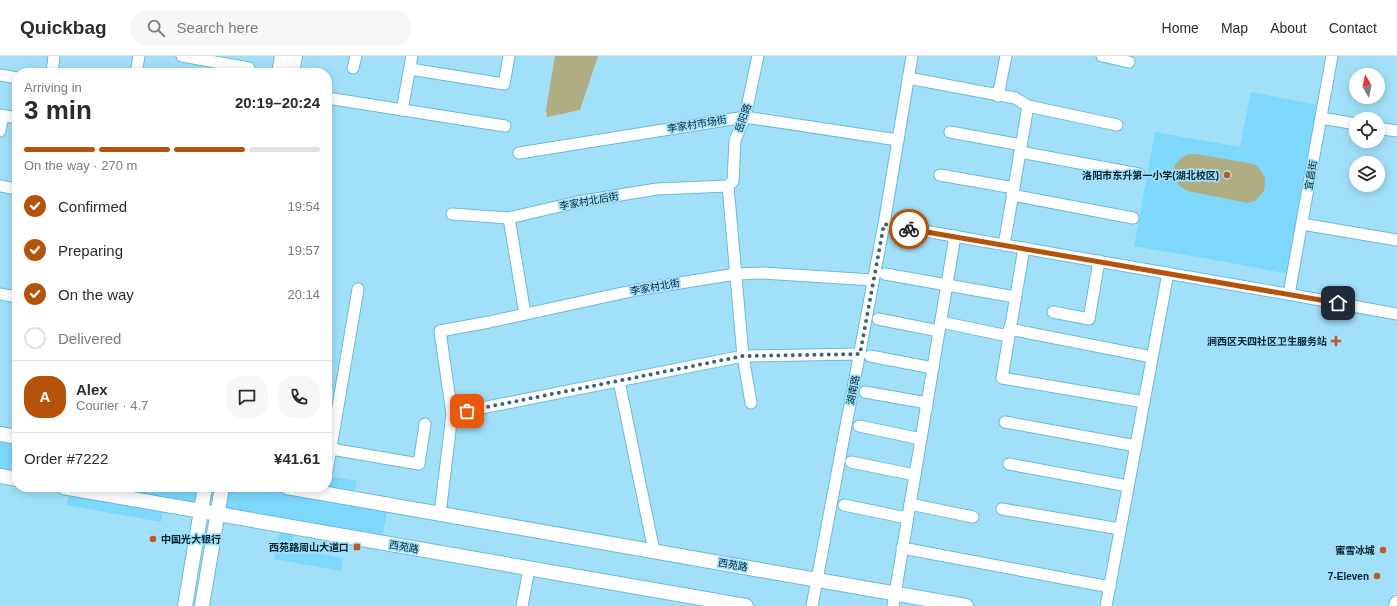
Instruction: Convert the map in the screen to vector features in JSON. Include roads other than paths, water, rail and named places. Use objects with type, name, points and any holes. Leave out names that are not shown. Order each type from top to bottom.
[{"type":"main road","points":[[280,68],[282,56]]},
{"type":"main road","points":[[293,68],[295,56]]},
{"type":"main road","points":[[0,434],[12,436]]},
{"type":"main road","points":[[0,476],[12,478]]},
{"type":"main road","name":"西苑路","points":[[91,492],[713,603],[746,606]]},
{"type":"main road","points":[[185,606],[204,492]]},
{"type":"main road","points":[[202,606],[221,492]]},
{"type":"main road","name":"西苑路","points":[[332,492],[440,514],[817,580],[894,600],[966,606]]},
{"type":"street","points":[[53,68],[54,56]]},
{"type":"street","points":[[137,68],[139,56]]},
{"type":"street","points":[[182,56],[219,64],[249,68]]},
{"type":"street","points":[[353,68],[356,56]]},
{"type":"street","points":[[402,110],[412,56]]},
{"type":"street","points":[[410,69],[504,84],[509,56]]},
{"type":"street","name":"岳阳路","points":[[751,403],[743,356],[730,184],[735,140],[745,116],[758,56]]},
{"type":"street","name":"湖南路","points":[[812,606],[865,355],[874,280],[912,56]]},
{"type":"street","points":[[998,96],[1006,56]]},
{"type":"street","points":[[1102,56],[1129,62]]},
{"type":"street","name":"宜昌街","points":[[1289,294],[1332,56]]},
{"type":"street","points":[[0,75],[12,77]]},
{"type":"street","points":[[908,78],[1014,98],[1028,106],[1118,125]]},
{"type":"street","points":[[332,99],[505,126]]},
{"type":"street","points":[[1004,245],[1028,106]]},
{"type":"street","points":[[0,131],[1,115],[12,117]]},
{"type":"street","name":"李家村市场街","points":[[519,153],[745,116],[898,140]]},
{"type":"street","points":[[1321,118],[1349,123]]},
{"type":"street","points":[[1385,129],[1397,131]]},
{"type":"street","points":[[950,132],[1020,149],[1139,174]]},
{"type":"street","points":[[940,175],[1133,218]]},
{"type":"street","name":"李家村北后街","points":[[452,214],[509,218],[578,202],[657,189],[730,184]]},
{"type":"street","points":[[0,186],[12,188]]},
{"type":"street","points":[[509,218],[525,314]]},
{"type":"street","points":[[884,224],[1397,314]]},
{"type":"street","points":[[1302,224],[1397,240]]},
{"type":"street","points":[[894,600],[955,236]]},
{"type":"street","points":[[1024,248],[1002,378],[1144,402]]},
{"type":"street","points":[[1053,312],[1089,318],[1099,261]]},
{"type":"street","name":"李家村北街","points":[[452,414],[440,331],[636,290],[736,274],[762,272],[874,280]]},
{"type":"street","points":[[1106,606],[1168,273]]},
{"type":"street","points":[[885,274],[1015,297]]},
{"type":"street","points":[[332,442],[358,289]]},
{"type":"street","points":[[0,294],[12,296]]},
{"type":"street","points":[[878,319],[1009,332],[1152,357]]},
{"type":"street","points":[[440,514],[452,414],[743,356],[865,355],[933,368]]},
{"type":"street","points":[[618,381],[654,551]]},
{"type":"street","points":[[865,392],[927,403]]},
{"type":"street","points":[[1005,422],[1136,446]]},
{"type":"street","points":[[332,448],[419,464],[425,424]]},
{"type":"street","points":[[859,426],[921,439]]},
{"type":"street","points":[[851,462],[915,475]]},
{"type":"street","points":[[1009,464],[1128,486]]},
{"type":"street","points":[[910,504],[973,517]]},
{"type":"street","points":[[844,505],[907,518]]},
{"type":"street","points":[[1002,509],[1120,529]]},
{"type":"street","points":[[902,548],[1110,587]]},
{"type":"street","points":[[522,606],[529,569]]},
{"type":"place","name":"洛阳市东升第一小学(湖北校区)","points":[[1227,175]]},
{"type":"place","name":"涧西区天四社区卫生服务站","points":[[1336,341]]},
{"type":"place","name":"中国光大银行","points":[[153,539]]},
{"type":"place","name":"西苑路周山大道口","points":[[357,547]]},
{"type":"place","name":"蜜雪冰城","points":[[1383,550]]},
{"type":"place","name":"7-Eleven","points":[[1377,576]]}]
